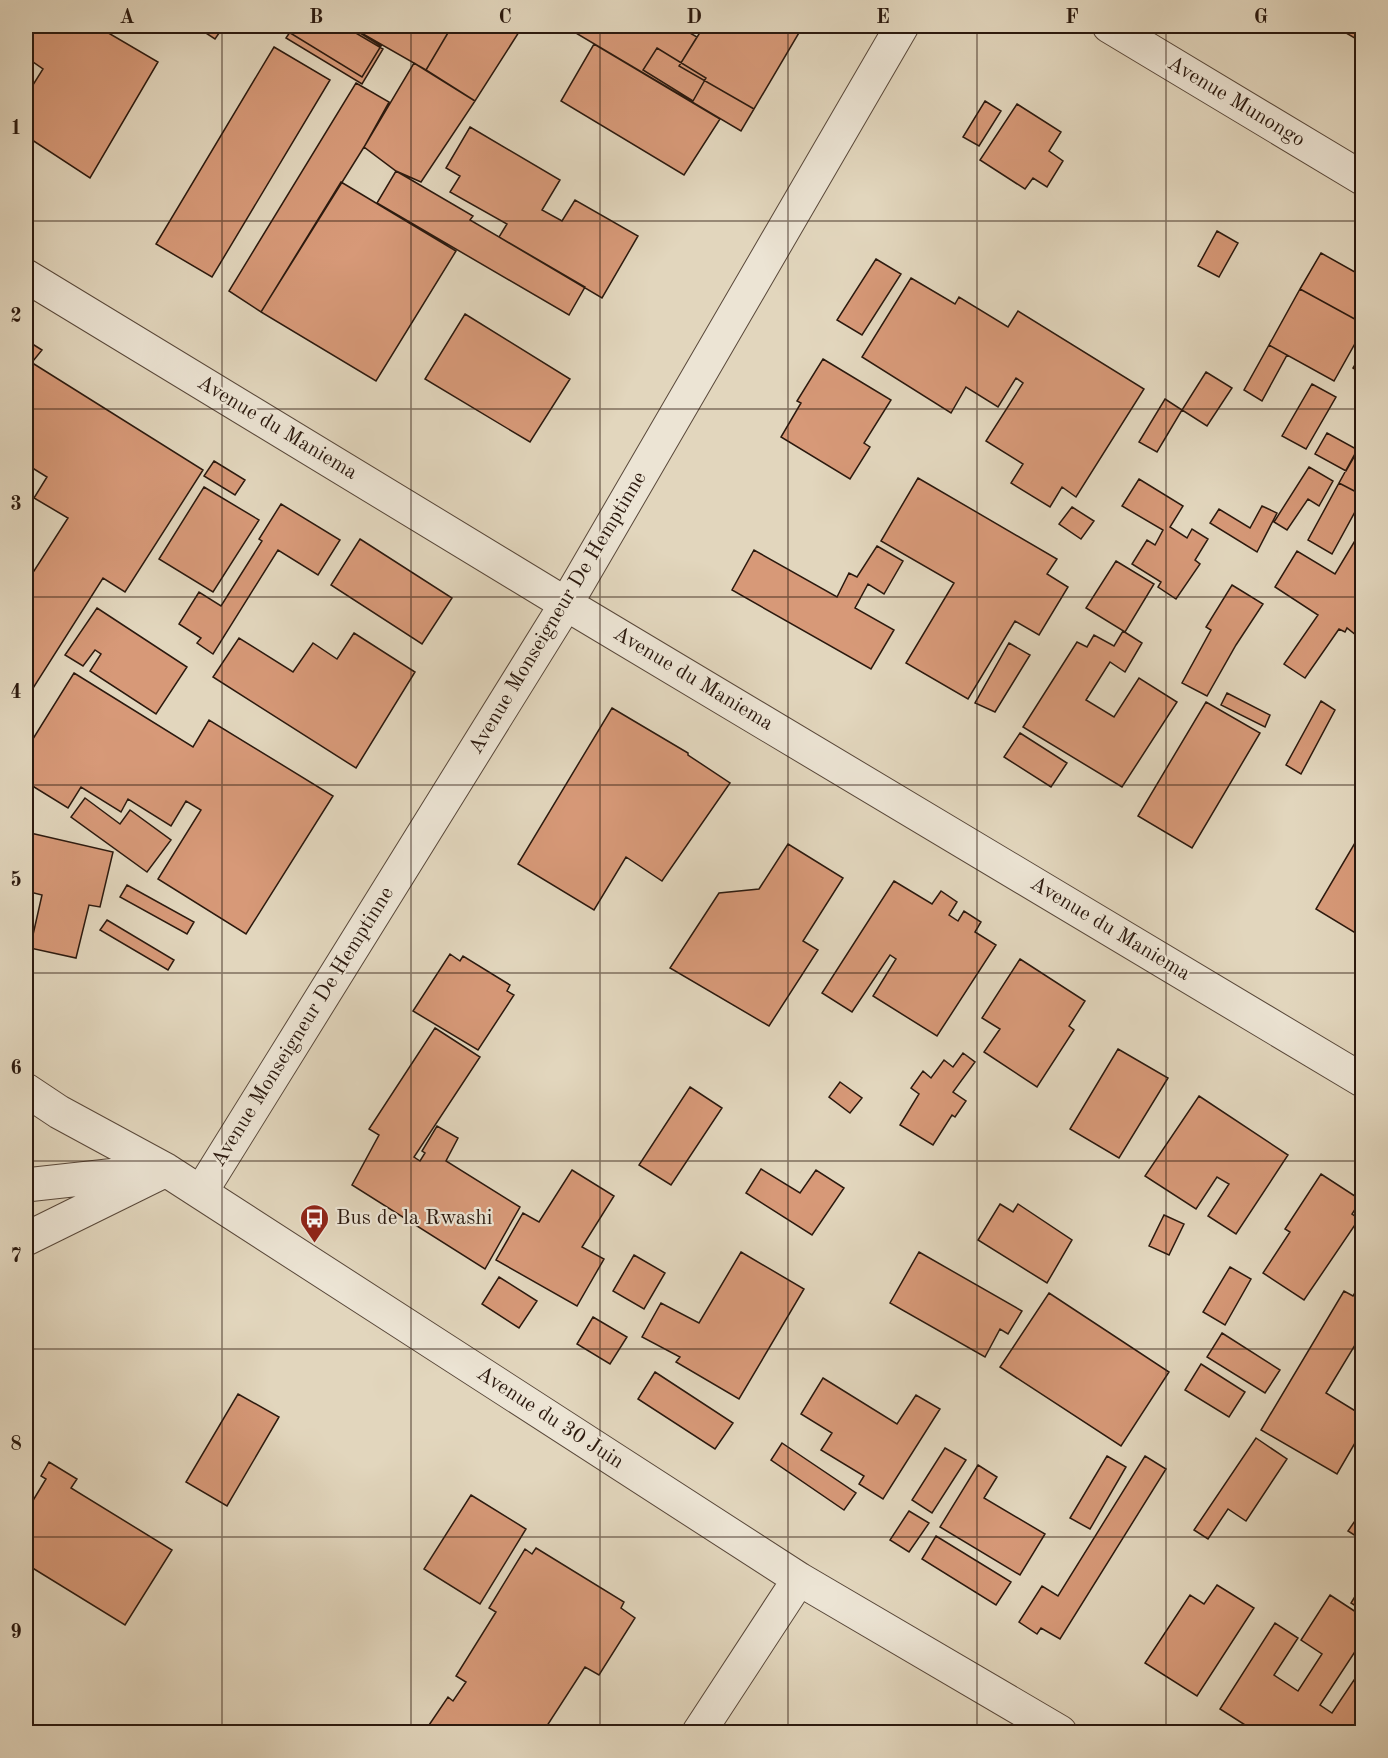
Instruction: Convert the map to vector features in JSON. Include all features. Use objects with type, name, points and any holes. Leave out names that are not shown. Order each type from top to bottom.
[{"type":"street","name":"Avenue Monseigneur De Hemptinne","points":[[201,1192],[566,604],[902,26]]},
{"type":"street","name":"Avenue Munongo","points":[[1109,26],[1362,178]]},
{"type":"street","name":"Avenue du Maniema","points":[[26,276],[566,604],[1362,1080]]},
{"type":"street","name":"Avenue du 30 Juin","points":[[26,1090],[59,1112],[166,1170],[201,1192],[799,1579],[1060,1732]]},
{"type":"street","points":[[26,1185],[166,1170]]},
{"type":"street","points":[[26,1239],[166,1170]]},
{"type":"street","points":[[699,1732],[799,1579]]},
{"type":"building","points":[[26,26],[109,26],[105,31],[158,62],[90,178],[26,136],[26,96],[43,69],[26,57]]},
{"type":"building","points":[[195,26],[224,26],[215,39]]},
{"type":"building","points":[[291,26],[349,26],[381,46],[362,77],[287,31]]},
{"type":"building","points":[[294,26],[344,26],[383,49],[362,84],[286,38]]},
{"type":"building","points":[[349,26],[452,26],[426,70]]},
{"type":"building","points":[[452,26],[509,26],[519,32],[475,101],[426,70]]},
{"type":"building","points":[[564,26],[678,26],[697,37],[679,66],[754,109],[741,131]]},
{"type":"building","points":[[704,26],[803,26],[754,109],[679,66]]},
{"type":"building","points":[[1334,26],[1362,26],[1362,31],[1358,40]]},
{"type":"building","points":[[594,44],[720,119],[684,175],[561,101]]},
{"type":"building","points":[[274,47],[330,80],[212,277],[156,244]]},
{"type":"building","points":[[657,48],[706,78],[693,101],[643,70]]},
{"type":"building","points":[[414,63],[475,101],[421,182],[396,171],[364,147]]},
{"type":"building","points":[[356,83],[389,102],[364,147],[261,312],[229,291]]},
{"type":"building","points":[[985,101],[1001,111],[979,146],[963,137]]},
{"type":"building","points":[[1017,104],[1061,132],[1049,151],[1063,161],[1047,187],[1033,178],[1025,189],[980,160]]},
{"type":"building","points":[[470,127],[560,180],[542,210],[562,221],[575,200],[638,236],[602,298],[499,237],[507,224],[450,192],[460,176],[446,168]]},
{"type":"building","points":[[396,171],[473,216],[470,220],[585,287],[569,315],[377,203]]},
{"type":"building","points":[[341,182],[456,251],[376,381],[261,312]]},
{"type":"building","points":[[1217,231],[1238,243],[1219,277],[1198,266]]},
{"type":"building","points":[[1321,253],[1362,276],[1362,323],[1300,289]]},
{"type":"building","points":[[876,259],[901,274],[862,335],[837,320]]},
{"type":"building","points":[[911,278],[955,304],[959,297],[1008,327],[1018,311],[1144,389],[1076,497],[1062,487],[1050,507],[1011,483],[1023,464],[986,441],[1023,383],[1016,378],[998,407],[966,387],[951,413],[862,357]]},
{"type":"building","points":[[1300,289],[1362,323],[1362,331],[1334,381],[1269,345]]},
{"type":"building","points":[[465,314],[570,379],[530,442],[425,379]]},
{"type":"building","points":[[26,340],[42,350],[26,368]]},
{"type":"building","points":[[1269,345],[1287,355],[1262,401],[1244,390]]},
{"type":"building","points":[[1362,353],[1362,374],[1353,368]]},
{"type":"building","points":[[26,359],[203,470],[125,592],[103,578],[30,693],[26,690],[26,566],[34,571],[68,518],[34,498],[47,477],[26,464]]},
{"type":"building","points":[[823,359],[891,400],[864,443],[870,447],[850,479],[781,437],[801,403],[797,401]]},
{"type":"building","points":[[1206,372],[1232,388],[1207,426],[1182,410]]},
{"type":"building","points":[[1312,384],[1336,397],[1306,449],[1282,436]]},
{"type":"building","points":[[1165,399],[1182,410],[1157,452],[1139,442]]},
{"type":"building","points":[[1327,433],[1358,450],[1346,471],[1315,454]]},
{"type":"building","points":[[1362,441],[1362,495],[1339,483]]},
{"type":"building","points":[[214,461],[245,480],[235,495],[204,476]]},
{"type":"building","points":[[1309,467],[1333,481],[1319,506],[1308,499],[1287,530],[1274,522]]},
{"type":"building","points":[[918,478],[1057,559],[1047,574],[1068,587],[1039,635],[1015,621],[968,699],[906,663],[954,583],[881,541]]},
{"type":"building","points":[[1139,479],[1183,506],[1170,527],[1187,538],[1192,529],[1208,539],[1195,560],[1200,564],[1176,599],[1158,587],[1161,582],[1132,564],[1147,540],[1155,545],[1163,530],[1122,506]]},
{"type":"building","points":[[1339,483],[1362,495],[1362,499],[1332,554],[1308,540]]},
{"type":"building","points":[[204,487],[259,520],[213,592],[159,559]]},
{"type":"building","points":[[281,504],[340,540],[318,575],[278,550],[213,654],[197,643],[201,638],[179,624],[199,592],[221,606],[262,541],[259,539]]},
{"type":"building","points":[[1262,506],[1277,513],[1257,552],[1210,523],[1219,509],[1250,528]]},
{"type":"building","points":[[1072,507],[1094,521],[1081,539],[1059,524]]},
{"type":"building","points":[[1362,529],[1362,640],[1347,628],[1345,632],[1339,629],[1305,678],[1284,664],[1318,615],[1275,587],[1297,551],[1335,574]]},
{"type":"building","points":[[360,539],[452,598],[422,644],[331,585]]},
{"type":"building","points":[[877,546],[903,561],[884,594],[868,584],[855,608],[894,630],[871,669],[732,590],[754,550],[837,597],[849,573],[857,577]]},
{"type":"building","points":[[1116,561],[1154,584],[1125,632],[1086,608]]},
{"type":"building","points":[[1232,585],[1263,604],[1207,696],[1182,683],[1211,630],[1206,627]]},
{"type":"building","points":[[97,608],[187,667],[156,714],[90,671],[101,654],[95,650],[83,666],[65,655]]},
{"type":"building","points":[[1123,631],[1142,643],[1125,672],[1110,662],[1086,700],[1114,717],[1139,678],[1177,702],[1122,787],[1023,727],[1077,642],[1087,647],[1094,635],[1114,646]]},
{"type":"building","points":[[354,633],[415,672],[356,768],[213,677],[239,638],[293,672],[313,643],[337,659]]},
{"type":"building","points":[[1009,643],[1030,655],[995,712],[975,703]]},
{"type":"building","points":[[74,673],[193,747],[209,720],[333,796],[246,934],[158,879],[201,810],[186,801],[171,826],[128,799],[121,812],[81,787],[68,808],[26,782],[26,750]]},
{"type":"building","points":[[1227,693],[1270,715],[1265,727],[1221,705]]},
{"type":"building","points":[[1321,701],[1335,710],[1301,774],[1286,765]]},
{"type":"building","points":[[1206,702],[1260,733],[1192,848],[1138,816]]},
{"type":"building","points":[[612,708],[688,753],[730,783],[662,881],[626,857],[594,910],[518,864]]},
{"type":"building","points":[[1020,733],[1067,763],[1051,787],[1004,757]]},
{"type":"building","points":[[85,798],[120,824],[130,810],[171,840],[147,872],[71,817]]},
{"type":"building","points":[[1362,831],[1362,937],[1316,909]]},
{"type":"building","points":[[26,832],[113,852],[100,907],[89,905],[76,958],[30,948],[42,895],[26,891]]},
{"type":"building","points":[[788,844],[843,878],[803,941],[818,950],[769,1026],[670,968],[719,893],[759,889]]},
{"type":"building","points":[[894,881],[932,904],[941,891],[957,902],[949,915],[958,921],[964,911],[981,922],[975,932],[996,945],[937,1036],[873,996],[896,959],[890,955],[852,1012],[822,993]]},
{"type":"building","points":[[127,885],[194,922],[187,934],[120,897]]},
{"type":"building","points":[[107,920],[174,960],[168,970],[100,930]]},
{"type":"building","points":[[450,954],[460,961],[463,956],[510,985],[507,991],[514,995],[478,1050],[413,1011]]},
{"type":"building","points":[[1020,959],[1085,1001],[1069,1026],[1074,1030],[1037,1087],[984,1052],[1000,1029],[982,1018]]},
{"type":"building","points":[[435,1028],[480,1057],[414,1157],[420,1161],[425,1153],[422,1151],[437,1126],[458,1138],[446,1161],[520,1207],[485,1269],[352,1185],[379,1135],[369,1129]]},
{"type":"building","points":[[1118,1049],[1168,1078],[1119,1158],[1070,1129]]},
{"type":"building","points":[[963,1053],[975,1062],[953,1092],[966,1101],[955,1117],[952,1115],[933,1145],[900,1125],[919,1094],[911,1088],[923,1071],[931,1078],[944,1060],[953,1067]]},
{"type":"building","points":[[840,1082],[862,1098],[850,1113],[829,1097]]},
{"type":"building","points":[[690,1087],[722,1108],[671,1185],[639,1165]]},
{"type":"building","points":[[1199,1096],[1288,1155],[1236,1234],[1208,1216],[1229,1184],[1217,1177],[1196,1209],[1145,1176]]},
{"type":"building","points":[[761,1169],[800,1193],[816,1170],[844,1188],[812,1235],[746,1193]]},
{"type":"building","points":[[572,1170],[614,1196],[582,1247],[604,1259],[577,1306],[496,1260],[523,1213],[539,1222]]},
{"type":"building","points":[[1321,1174],[1361,1200],[1352,1214],[1359,1219],[1304,1300],[1263,1273],[1290,1232],[1285,1229]]},
{"type":"building","points":[[1000,1204],[1013,1212],[1018,1204],[1072,1240],[1047,1283],[978,1240]]},
{"type":"building","points":[[1164,1215],[1184,1224],[1169,1255],[1149,1246]]},
{"type":"building","points":[[741,1252],[804,1289],[739,1399],[676,1362],[680,1357],[642,1337],[661,1303],[699,1323]]},
{"type":"building","points":[[919,1252],[1022,1311],[1008,1334],[1000,1329],[985,1357],[890,1303]]},
{"type":"building","points":[[634,1255],[665,1273],[644,1309],[613,1291]]},
{"type":"building","points":[[1230,1267],[1251,1279],[1225,1325],[1203,1312]]},
{"type":"building","points":[[499,1277],[537,1301],[519,1328],[482,1304]]},
{"type":"building","points":[[1362,1280],[1362,1343],[1358,1340],[1326,1393],[1362,1415],[1362,1431],[1337,1474],[1261,1430],[1344,1291],[1353,1296]]},
{"type":"building","points":[[1049,1293],[1169,1372],[1121,1446],[1000,1367]]},
{"type":"building","points":[[593,1317],[627,1337],[610,1364],[577,1344]]},
{"type":"building","points":[[1222,1333],[1280,1370],[1265,1393],[1207,1357]]},
{"type":"building","points":[[1201,1364],[1245,1392],[1229,1417],[1185,1390]]},
{"type":"building","points":[[655,1372],[733,1423],[715,1449],[638,1399]]},
{"type":"building","points":[[823,1378],[897,1424],[916,1395],[940,1409],[883,1499],[859,1484],[864,1476],[821,1450],[832,1433],[801,1414]]},
{"type":"building","points":[[238,1394],[279,1417],[227,1506],[186,1482]]},
{"type":"building","points":[[1256,1438],[1287,1459],[1246,1521],[1228,1509],[1208,1539],[1194,1530]]},
{"type":"building","points":[[782,1443],[856,1493],[844,1510],[771,1460]]},
{"type":"building","points":[[945,1448],[966,1460],[932,1513],[912,1500]]},
{"type":"building","points":[[1107,1456],[1126,1467],[1090,1529],[1070,1518]]},
{"type":"building","points":[[1145,1456],[1166,1469],[1060,1639],[1041,1628],[1037,1634],[1019,1622],[1042,1586],[1058,1596]]},
{"type":"building","points":[[49,1462],[77,1479],[71,1488],[172,1550],[125,1625],[26,1564],[26,1512],[46,1479],[41,1476]]},
{"type":"building","points":[[978,1465],[997,1477],[984,1498],[1045,1534],[1020,1575],[940,1527]]},
{"type":"building","points":[[471,1495],[526,1529],[480,1604],[424,1569]]},
{"type":"building","points":[[909,1511],[929,1523],[909,1552],[890,1540]]},
{"type":"building","points":[[1359,1515],[1362,1517],[1362,1540],[1348,1531]]},
{"type":"building","points":[[936,1536],[1011,1582],[996,1605],[922,1559]]},
{"type":"building","points":[[536,1548],[624,1602],[621,1608],[635,1618],[599,1675],[585,1667],[543,1732],[415,1732],[417,1728],[425,1731],[448,1697],[453,1701],[466,1682],[456,1676],[496,1612],[489,1608],[525,1549],[532,1554]]},
{"type":"building","points":[[1217,1585],[1254,1608],[1197,1696],[1145,1663],[1190,1595],[1204,1604]]},
{"type":"building","points":[[1362,1585],[1362,1610],[1351,1603]]},
{"type":"building","points":[[1330,1595],[1362,1616],[1362,1641],[1320,1705],[1332,1713],[1354,1680],[1362,1685],[1362,1732],[1256,1732],[1220,1709],[1275,1623],[1298,1638],[1274,1675],[1298,1691],[1322,1654],[1301,1640]]},
{"type":"place","name":"Bus de la Rwashi","points":[[315,1244]]}]
